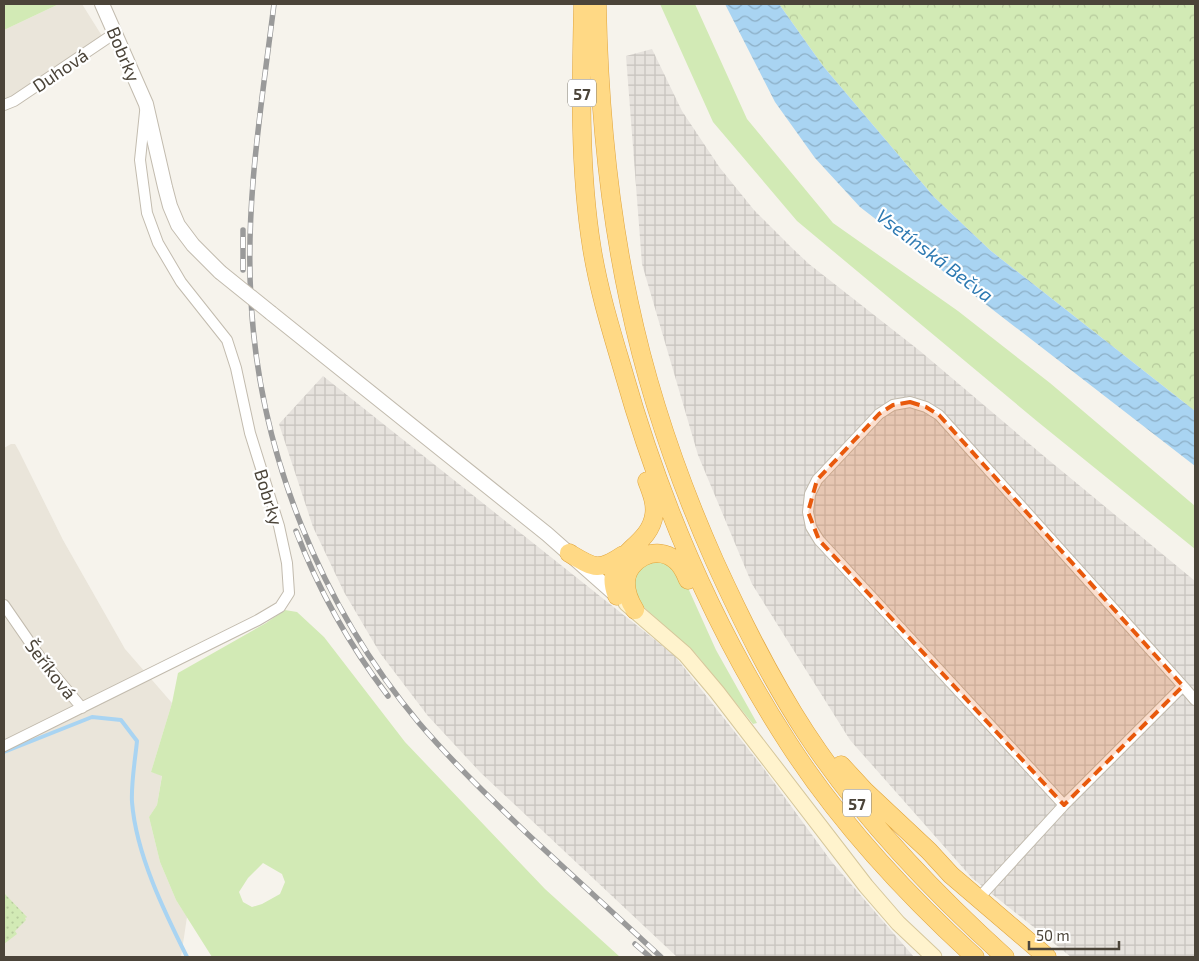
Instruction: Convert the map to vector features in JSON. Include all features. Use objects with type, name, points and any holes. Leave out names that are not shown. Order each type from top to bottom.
[{"type":"highway","name":"57","points":[[583,4],[581,73],[585,183],[592,250],[605,308],[634,409],[668,507],[688,557],[751,682],[790,745],[833,805],[898,881],[975,957]]},
{"type":"highway","name":"57","points":[[597,4],[600,98],[608,179],[629,304],[656,407],[685,489],[742,623],[806,734],[848,792],[933,889],[1005,957]]},
{"type":"highway","points":[[605,308],[621,398],[654,507],[650,528],[616,567],[613,577],[614,583]]},
{"type":"highway","points":[[569,553],[591,565],[603,566],[609,565],[630,550]]},
{"type":"highway","points":[[614,583],[634,564],[650,554],[666,555],[677,561],[712,630],[751,682]]},
{"type":"highway","points":[[614,583],[626,590],[635,610]]},
{"type":"highway","points":[[742,623],[842,767],[891,817],[929,851],[951,876],[1047,957]]},
{"type":"main road","points":[[635,610],[685,654],[717,692],[860,880],[898,922],[934,957]]},
{"type":"street","name":"Bobrky","points":[[102,4],[146,104],[170,206],[178,225],[193,245],[220,272],[569,553],[614,583]]},
{"type":"street","name":"Duhová","points":[[4,105],[14,101],[115,33]]},
{"type":"street","name":"Bobrky","points":[[4,746],[258,620],[280,607],[289,592],[287,564],[279,526],[250,433],[236,368],[227,340],[180,282],[158,243],[147,213],[140,160],[146,104]]},
{"type":"street","points":[[1064,805],[819,540],[811,527],[808,512],[810,494],[817,480],[879,414],[893,405],[910,402],[926,407],[939,415],[1195,700]]},
{"type":"street","name":"Šeříková","points":[[4,605],[42,660],[82,708]]},
{"type":"street","points":[[978,899],[1064,805],[1183,686]]},
{"type":"highlighted area","points":[[910,402],[926,407],[939,415],[1183,686],[1064,805],[819,540],[808,512],[817,480],[879,414],[893,405]]},
{"type":"shaded area","points":[[59,4],[82,4],[102,36],[4,102],[4,30]]},
{"type":"shaded area","points":[[652,49],[682,111],[720,168],[754,210],[792,248],[809,264],[920,351],[1195,581],[1195,957],[1071,957],[972,878],[850,740],[752,584],[698,455],[642,264],[626,56]]},
{"type":"shaded area","points":[[323,376],[674,655],[764,769],[831,861],[914,957],[677,957],[480,772],[428,716],[380,653],[344,592],[313,527],[279,424]]},
{"type":"shaded area","points":[[15,444],[19,451],[63,540],[125,649],[172,703],[151,772],[162,775],[157,805],[149,817],[160,862],[176,900],[187,917],[181,957],[4,957],[4,448]]},
{"type":"green space","points":[[4,4],[59,4],[4,30]]},
{"type":"green space","points":[[660,4],[695,4],[747,119],[833,223],[958,311],[1050,383],[1195,506],[1195,549],[1038,422],[797,221],[713,122]]},
{"type":"green space","points":[[779,4],[1195,4],[1195,411],[991,251],[934,197],[823,66]]},
{"type":"green space","points":[[653,560],[668,563],[684,579],[716,650],[757,723],[753,724],[696,654],[638,602],[631,582],[636,569]]},
{"type":"green space","points":[[285,610],[297,612],[324,637],[405,742],[545,889],[620,957],[212,957],[176,900],[160,862],[149,817],[157,805],[162,776],[151,772],[172,703],[178,673],[266,623]],"holes":[[[263,863],[282,874],[285,882],[280,894],[252,907],[243,902],[239,892],[248,878]]]},
{"type":"green space","points":[[4,893],[27,917],[15,931],[17,934],[4,944]]},
{"type":"water","name":"Vsetínská Bečva","points":[[725,4],[779,4],[823,66],[934,197],[991,251],[1195,411],[1195,466],[860,207],[815,158],[775,102]]},
{"type":"waterway","points":[[4,752],[92,717],[121,720],[137,741],[132,802],[139,842],[152,882],[187,957]]},
{"type":"railway","points":[[274,4],[252,189],[250,226],[251,300],[256,357],[267,414],[282,470],[301,525],[325,578],[353,629],[384,678],[419,723],[461,769],[505,812],[661,957]]},
{"type":"railway","points":[[243,230],[243,270]]},
{"type":"railway","points":[[296,531],[314,574],[336,616],[388,696]]},
{"type":"railway","points":[[635,944],[650,957]]}]
